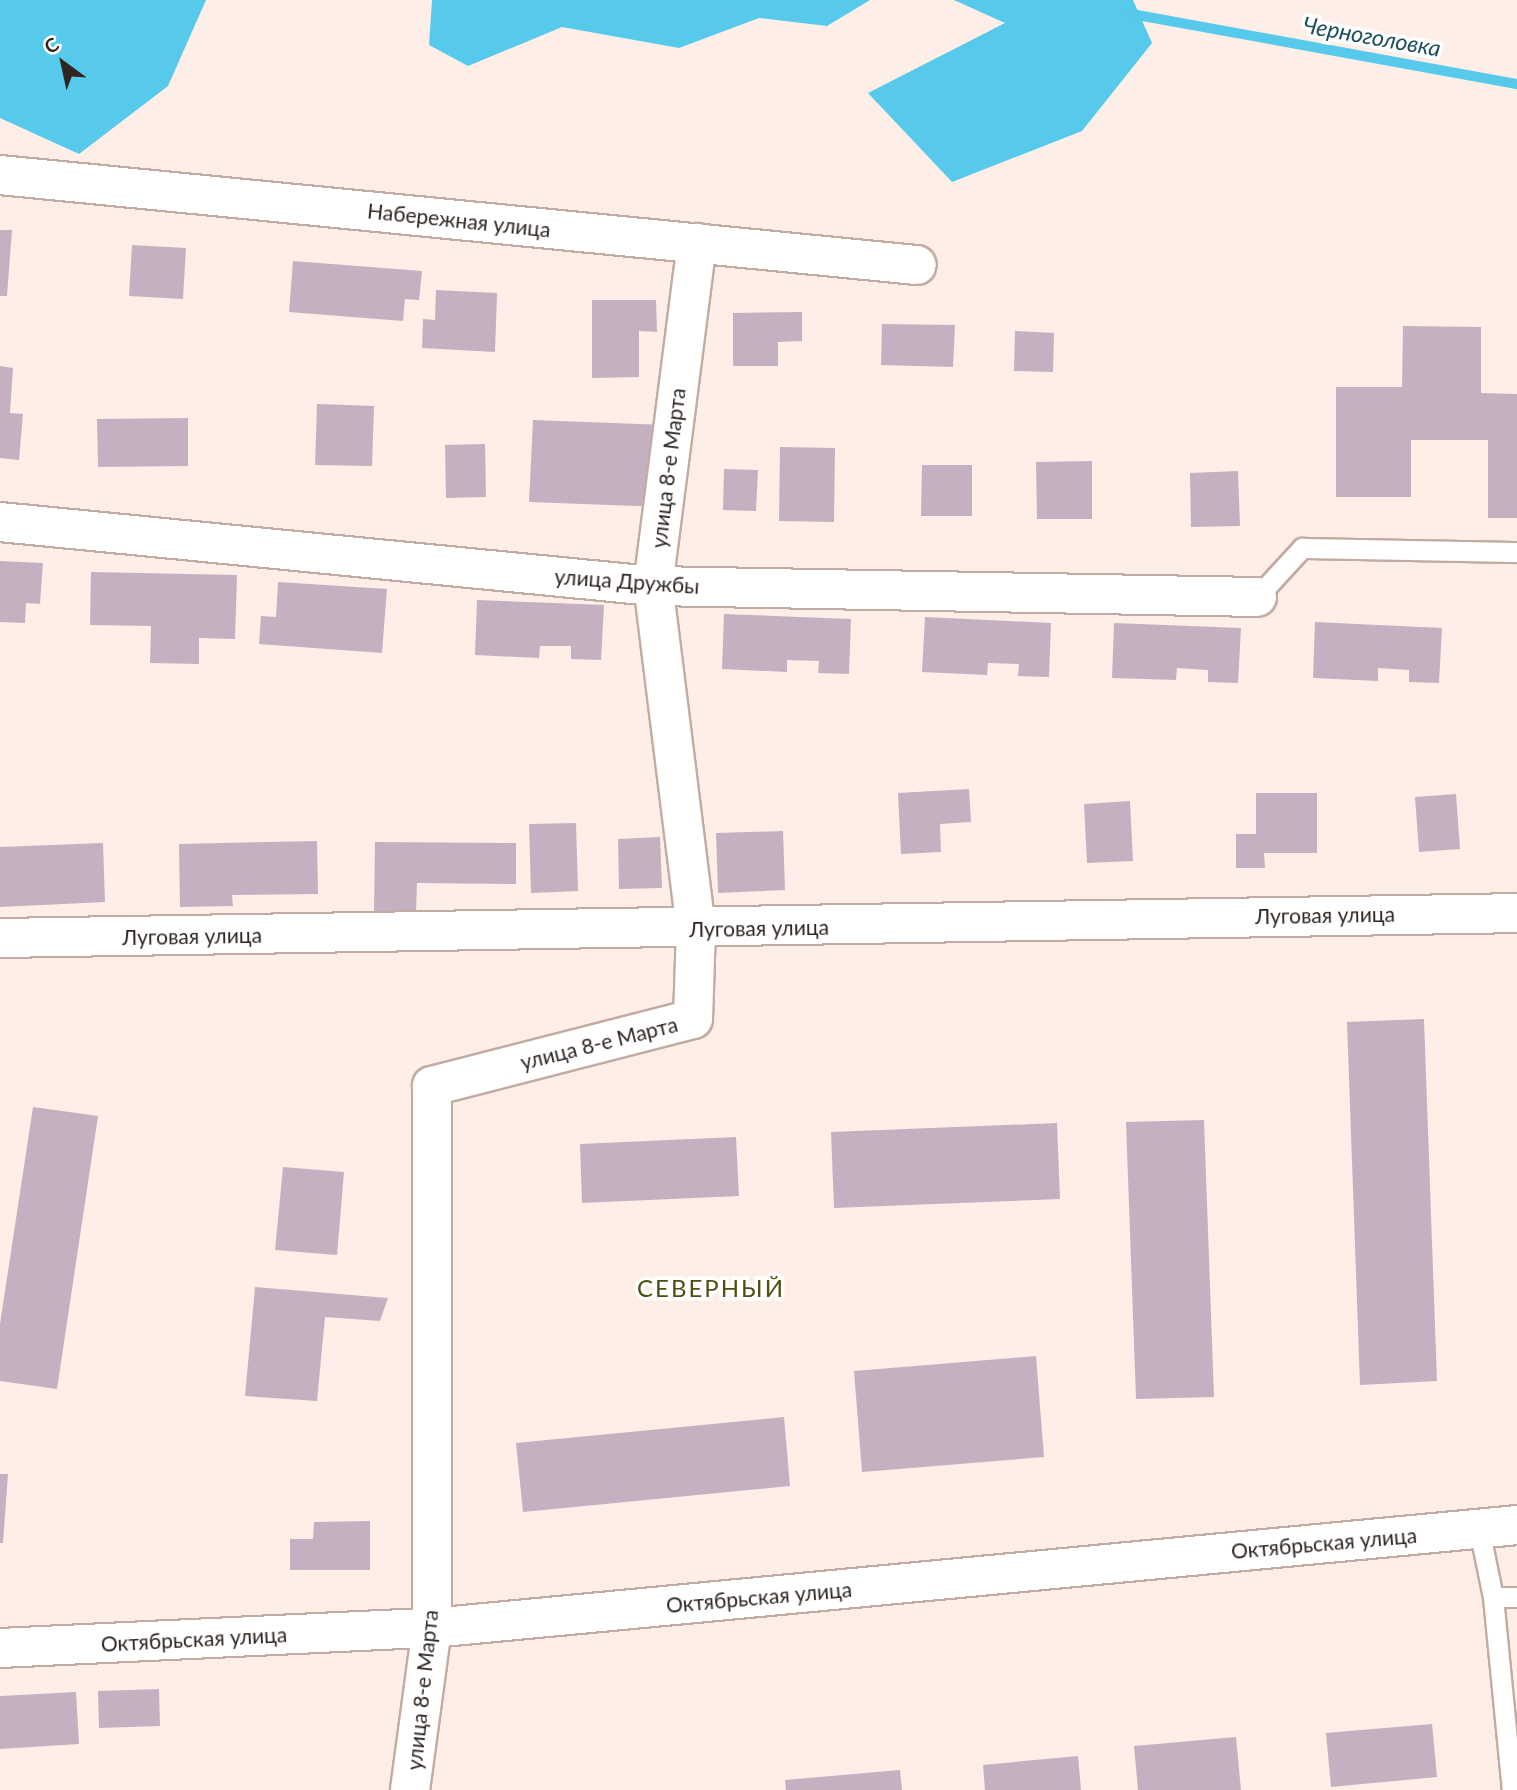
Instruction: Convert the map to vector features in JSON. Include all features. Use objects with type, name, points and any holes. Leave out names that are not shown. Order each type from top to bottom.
[{"type":"street","name":"Набережная улица","points":[[0,175],[917,265]]},
{"type":"street","name":"улица 8-е Марта","points":[[410,1790],[432,1628],[432,1086],[693,1018],[695,929],[653,586],[697,243]]},
{"type":"street","name":"улица Дружбы","points":[[0,522],[653,586],[1257,597]]},
{"type":"street","name":"Луговая улица","points":[[0,938],[695,929],[1517,913]]},
{"type":"street","name":"Октябрьская улица","points":[[0,1648],[432,1628],[1517,1525]]},
{"type":"lane","points":[[1257,597],[1302,548],[1517,552]]},
{"type":"lane","points":[[1479,1529],[1493,1597],[1512,1790]]},
{"type":"lane","points":[[1493,1597],[1517,1597]]},
{"type":"water","points":[[0,0],[206,0],[168,86],[79,154],[0,118]]},
{"type":"water","points":[[432,0],[870,0],[827,26],[759,18],[679,48],[562,27],[468,66],[429,45]]},
{"type":"water","points":[[954,0],[1133,0],[1152,43],[1082,131],[952,182],[868,93],[1005,23]]},
{"type":"building","points":[[0,230],[12,230],[7,296],[0,296]]},
{"type":"building","points":[[132,245],[186,248],[183,299],[129,296]]},
{"type":"building","points":[[293,261],[422,271],[419,300],[405,299],[403,321],[289,312]]},
{"type":"building","points":[[436,290],[497,293],[495,352],[422,348],[423,319],[435,320]]},
{"type":"building","points":[[592,300],[656,300],[657,332],[639,331],[639,377],[592,378]]},
{"type":"building","points":[[802,312],[802,341],[778,342],[778,366],[733,366],[733,313]]},
{"type":"building","points":[[882,324],[955,325],[953,367],[881,365]]},
{"type":"building","points":[[1403,326],[1481,327],[1481,393],[1517,394],[1517,518],[1488,518],[1488,440],[1411,440],[1411,497],[1336,497],[1336,387],[1402,387]]},
{"type":"building","points":[[1015,331],[1054,333],[1053,372],[1014,371]]},
{"type":"building","points":[[0,366],[13,368],[10,413],[23,414],[19,460],[0,458]]},
{"type":"building","points":[[317,404],[374,406],[372,466],[315,465]]},
{"type":"building","points":[[188,418],[188,466],[98,467],[97,419]]},
{"type":"building","points":[[533,420],[666,425],[663,507],[529,502]]},
{"type":"building","points":[[485,444],[486,497],[446,498],[445,445]]},
{"type":"building","points":[[780,447],[835,448],[834,522],[779,521]]},
{"type":"building","points":[[1092,461],[1092,519],[1037,519],[1036,462]]},
{"type":"building","points":[[922,465],[972,465],[972,516],[921,516]]},
{"type":"building","points":[[724,469],[758,470],[756,511],[723,510]]},
{"type":"building","points":[[1238,471],[1240,526],[1191,527],[1190,473]]},
{"type":"building","points":[[0,561],[43,563],[40,604],[26,603],[25,623],[0,622]]},
{"type":"building","points":[[91,572],[237,575],[235,639],[199,638],[199,664],[150,663],[151,626],[90,625]]},
{"type":"building","points":[[278,582],[387,589],[382,653],[259,644],[261,616],[276,617]]},
{"type":"building","points":[[477,600],[604,605],[601,660],[571,659],[571,646],[540,646],[539,658],[475,655]]},
{"type":"building","points":[[724,614],[851,619],[849,674],[818,673],[819,661],[787,660],[787,672],[722,669]]},
{"type":"building","points":[[925,617],[1051,623],[1049,677],[1018,676],[1019,664],[988,663],[987,675],[922,672]]},
{"type":"building","points":[[1315,622],[1442,628],[1439,683],[1409,682],[1409,670],[1378,668],[1378,681],[1313,678]]},
{"type":"building","points":[[1114,623],[1241,628],[1238,683],[1208,682],[1208,670],[1177,668],[1176,680],[1112,678]]},
{"type":"building","points":[[969,789],[971,822],[940,824],[941,852],[901,854],[898,793]]},
{"type":"building","points":[[1256,793],[1317,793],[1317,853],[1264,853],[1265,868],[1236,868],[1236,834],[1256,834]]},
{"type":"building","points":[[1456,794],[1460,849],[1419,852],[1415,797]]},
{"type":"building","points":[[1130,801],[1133,861],[1087,863],[1084,804]]},
{"type":"building","points":[[576,823],[578,891],[531,893],[529,824]]},
{"type":"building","points":[[783,831],[785,890],[718,893],[716,833]]},
{"type":"building","points":[[660,837],[662,888],[619,889],[618,839]]},
{"type":"building","points":[[317,841],[318,894],[232,895],[233,906],[180,907],[179,844]]},
{"type":"building","points":[[375,842],[516,843],[516,884],[417,883],[416,913],[374,912]]},
{"type":"building","points":[[103,843],[105,902],[0,907],[0,847]]},
{"type":"building","points":[[1424,1019],[1437,1381],[1360,1385],[1347,1022]]},
{"type":"building","points":[[33,1107],[98,1116],[57,1389],[0,1381],[0,1324]]},
{"type":"building","points":[[1204,1120],[1214,1397],[1136,1399],[1126,1122]]},
{"type":"building","points":[[1057,1123],[1060,1199],[834,1208],[831,1132]]},
{"type":"building","points":[[736,1137],[739,1196],[582,1203],[580,1144]]},
{"type":"building","points":[[283,1167],[344,1172],[337,1255],[275,1250]]},
{"type":"building","points":[[255,1287],[388,1298],[380,1321],[325,1317],[317,1401],[245,1396]]},
{"type":"building","points":[[1036,1356],[1044,1457],[862,1472],[854,1371]]},
{"type":"building","points":[[784,1417],[790,1486],[523,1512],[516,1443]]},
{"type":"building","points":[[0,1474],[8,1474],[3,1543],[0,1543]]},
{"type":"building","points":[[370,1521],[370,1570],[290,1570],[290,1539],[313,1539],[314,1522]]},
{"type":"building","points":[[159,1689],[160,1726],[99,1728],[98,1691]]},
{"type":"building","points":[[76,1692],[79,1744],[0,1749],[0,1696]]},
{"type":"building","points":[[1432,1724],[1437,1777],[1331,1787],[1326,1733]]},
{"type":"building","points":[[1236,1737],[1241,1790],[1138,1790],[1134,1746]]},
{"type":"building","points":[[1078,1756],[1081,1790],[985,1790],[983,1765]]},
{"type":"building","points":[[900,1770],[902,1790],[786,1790],[785,1780]]},
{"type":"waterway","name":"Черноголовка","points":[[1126,13],[1517,84]]},
{"type":"district","name":"СЕВЕРНЫЙ","points":[[711,1288]]}]
